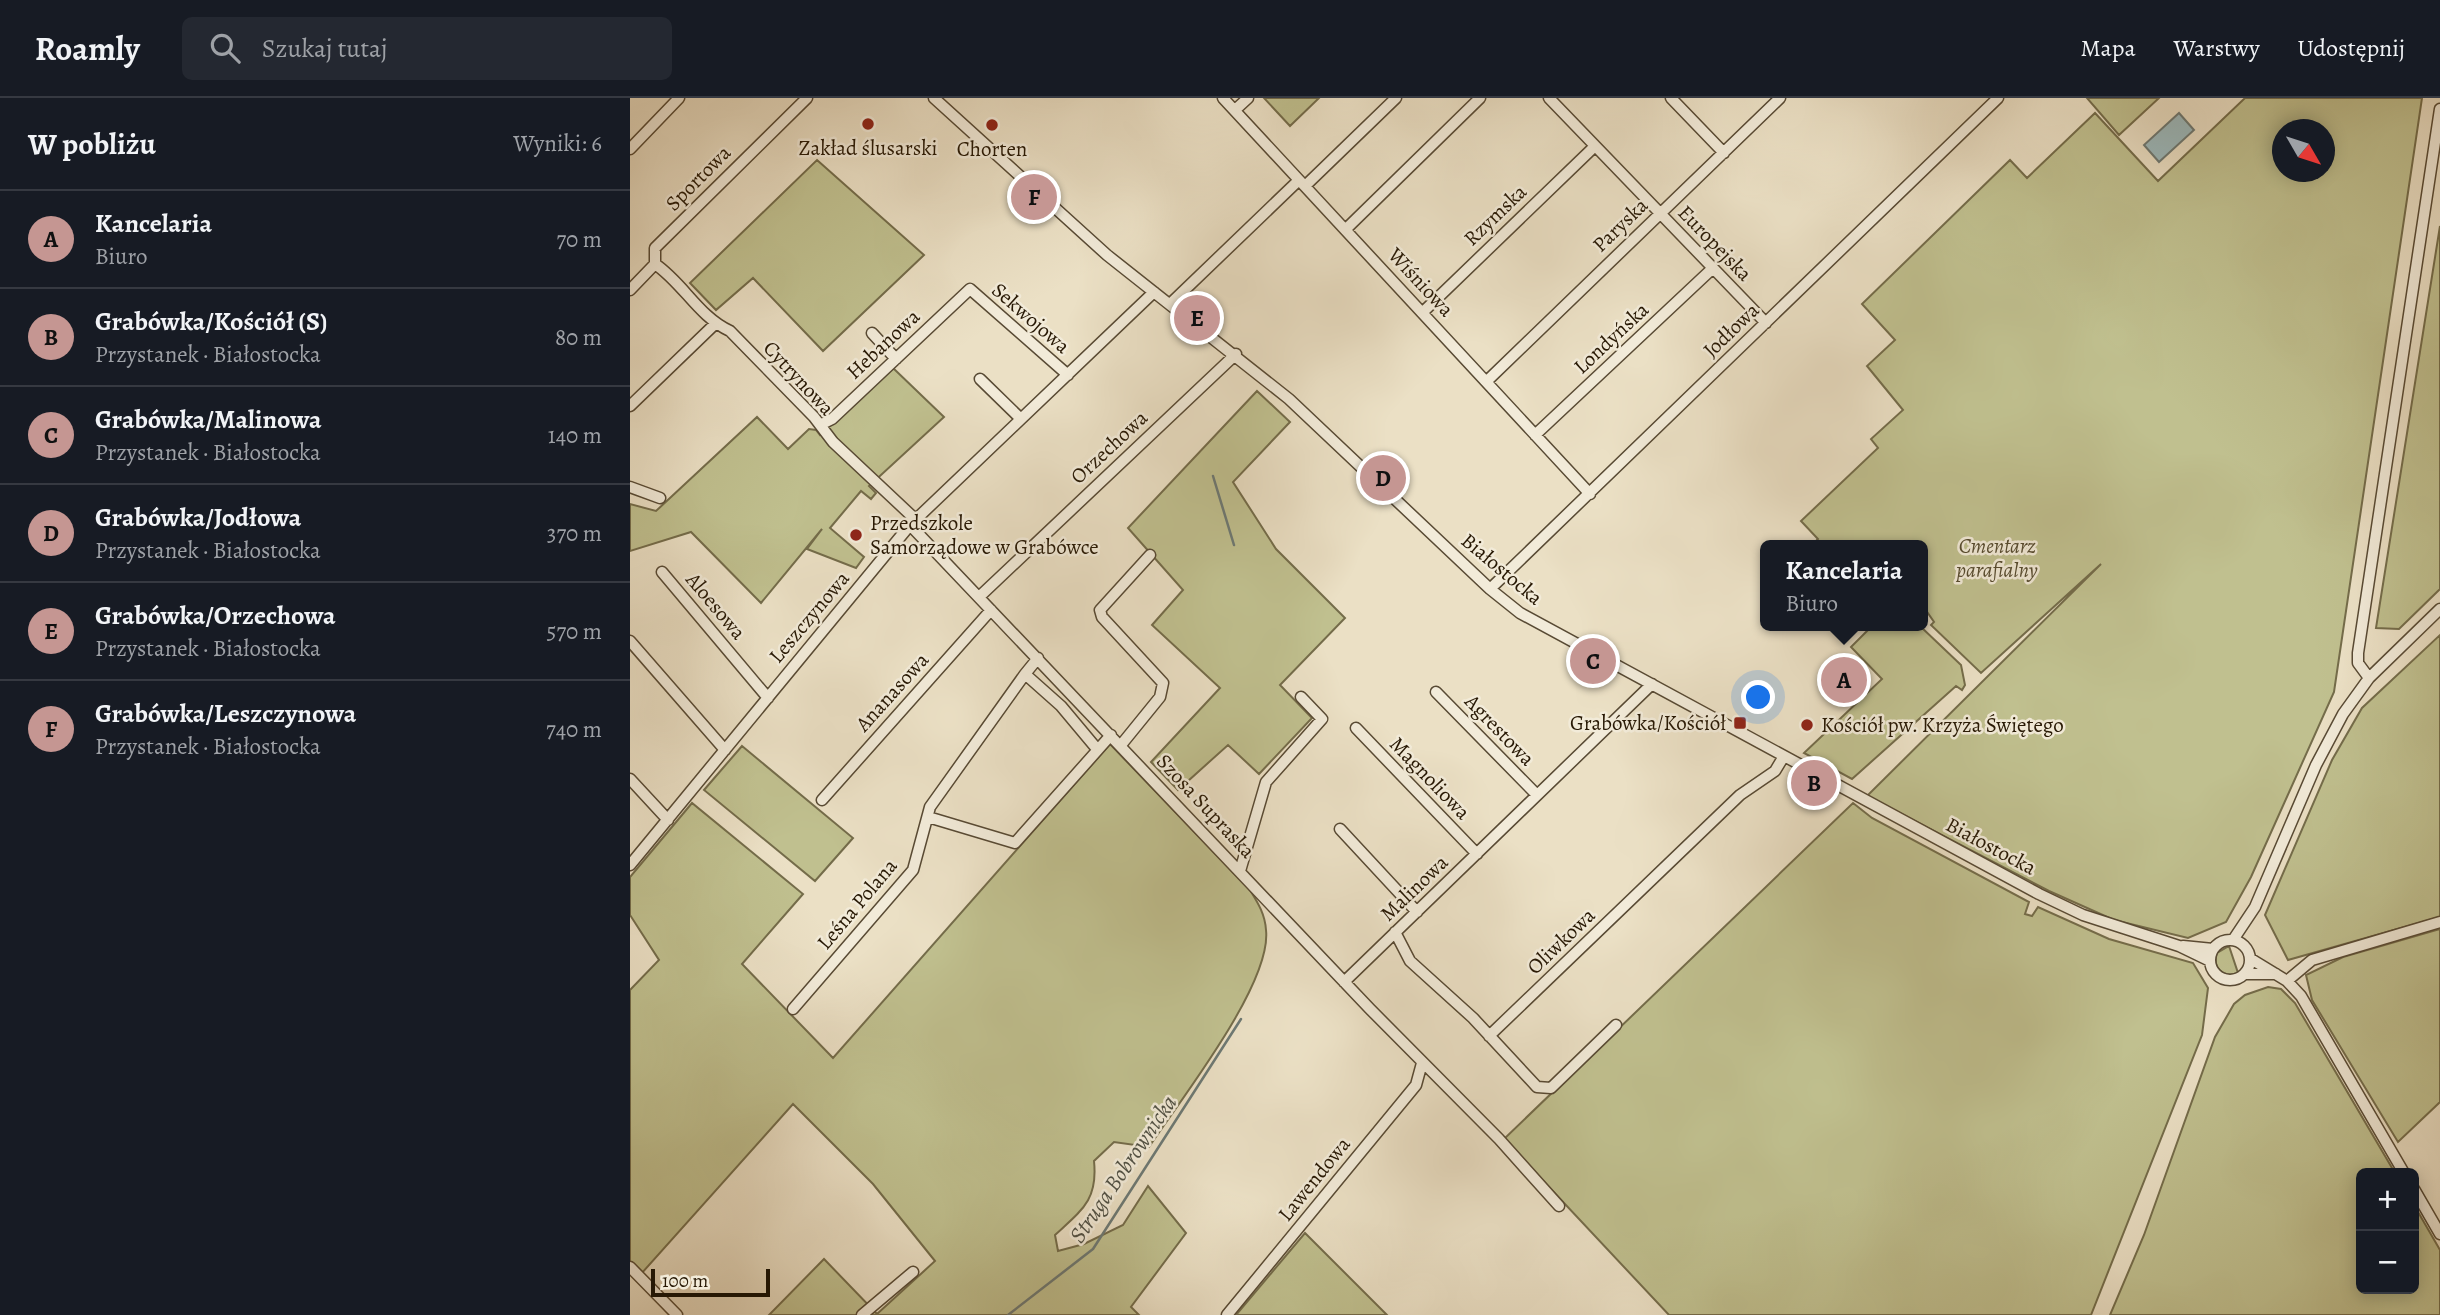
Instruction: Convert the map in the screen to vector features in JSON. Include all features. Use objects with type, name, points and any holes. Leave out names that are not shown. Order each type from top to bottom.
[{"type":"street","points":[[630,149],[679,98]]},
{"type":"street","name":"Sportowa","points":[[630,290],[655,264],[655,248],[807,98]]},
{"type":"street","name":"Białostocka","points":[[934,98],[1085,236],[1236,354],[1334,440],[1490,589],[1520,613],[2082,915],[2179,946],[2210,961]]},
{"type":"street","name":"Wiśniowa","points":[[1223,98],[1488,380],[1590,494]]},
{"type":"street","points":[[1235,110],[1248,98]]},
{"type":"street","points":[[1170,304],[1396,98]]},
{"type":"street","points":[[1346,229],[1480,98]]},
{"type":"street","name":"Europejska","points":[[1549,98],[1766,323]]},
{"type":"street","points":[[1671,98],[1724,153]]},
{"type":"street","name":"Paryska","points":[[1488,380],[1780,98]]},
{"type":"street","name":"Jodłowa","points":[[1490,589],[1998,98]]},
{"type":"street","points":[[2369,678],[2358,663],[2358,653],[2440,109]]},
{"type":"street","name":"Rzymska","points":[[1423,312],[1594,147]]},
{"type":"street","name":"Cytrynowa","points":[[655,264],[667,272],[715,324],[730,331],[833,442],[913,522],[979,597],[1038,658]]},
{"type":"street","name":"Londyńska","points":[[1535,435],[1713,268]]},
{"type":"street","name":"Hebanowa","points":[[820,425],[832,419],[970,289]]},
{"type":"street","name":"Sekwojowa","points":[[970,289],[1068,375]]},
{"type":"street","name":"Leszczynowa","points":[[630,865],[913,522],[1154,292]]},
{"type":"street","points":[[630,406],[715,324]]},
{"type":"street","points":[[872,333],[896,359]]},
{"type":"street","name":"Orzechowa","points":[[979,597],[1236,354]]},
{"type":"street","points":[[980,379],[1021,419]]},
{"type":"street","points":[[630,487],[660,498]]},
{"type":"street","points":[[1121,745],[1160,697],[1163,683],[1102,617],[1100,610],[1150,555]]},
{"type":"street","name":"Aloesowa","points":[[662,572],[768,698]]},
{"type":"street","points":[[2233,940],[2251,914],[2324,749],[2343,714],[2369,678],[2440,609]]},
{"type":"street","name":"Ananasowa","points":[[822,800],[991,610]]},
{"type":"street","points":[[630,641],[725,750]]},
{"type":"street","name":"Leśna Polana","points":[[793,1009],[913,870],[930,807],[1038,658]]},
{"type":"street","name":"Szosa Supraska","points":[[1038,658],[1344,982]]},
{"type":"street","points":[[1025,674],[1061,706],[1097,749]]},
{"type":"street","name":"Malinowa","points":[[1344,982],[1652,684]]},
{"type":"street","name":"Agrestowa","points":[[1436,692],[1537,795]]},
{"type":"street","points":[[1240,871],[1266,782],[1322,719],[1301,697]]},
{"type":"street","name":"Magnoliowa","points":[[1356,728],[1477,854]]},
{"type":"street","points":[[928,817],[1016,843],[1111,735]]},
{"type":"street","name":"Oliwkowa","points":[[1489,1036],[1740,795],[1775,771],[1784,756]]},
{"type":"street","points":[[630,779],[668,820]]},
{"type":"street","points":[[1340,829],[1417,912]]},
{"type":"street","points":[[2251,914],[2245,945],[2251,959],[2287,981],[2301,996],[2401,1168]]},
{"type":"street","points":[[2287,981],[2312,960],[2440,922]]},
{"type":"street","points":[[1395,932],[1410,961],[1489,1036],[1537,1087],[1551,1088],[1616,1025]]},
{"type":"street","points":[[2245,945],[2233,940],[2222,941],[2213,949],[2210,961],[2214,972],[2225,980],[2236,980],[2246,974],[2277,974]]},
{"type":"street","name":"Białostocka","points":[[2179,946],[2213,949]]},
{"type":"street","points":[[2246,974],[2251,959]]},
{"type":"street","points":[[1344,982],[1482,1122],[1550,1193],[1559,1206]]},
{"type":"street","name":"Lawendowa","points":[[1227,1315],[1416,1085],[1422,1063]]},
{"type":"street","points":[[2419,1198],[2440,1234]]},
{"type":"street","points":[[630,1266],[677,1315]]},
{"type":"street","points":[[862,1315],[913,1272]]},
{"type":"green space","points":[[1264,98],[1319,98],[1290,126]]},
{"type":"green space","points":[[2087,98],[2159,98],[2119,135]]},
{"type":"green space","name":"Cmentarz parafialny","points":[[2245,98],[2422,98],[2334,692],[2251,877],[2226,922],[2188,938],[2114,920],[2049,891],[1867,796],[2101,564],[1981,673],[1931,625],[1934,622],[1928,613],[1928,540],[1817,540],[1801,521],[1878,448],[1871,439],[1903,410],[1867,366],[1895,340],[1862,304],[2010,160],[2027,178],[2095,113],[2158,181]]},
{"type":"green space","points":[[817,160],[924,255],[823,351],[753,278],[716,310],[690,283]]},
{"type":"green space","points":[[2440,226],[2440,589],[2399,629],[2376,628]]},
{"type":"green space","points":[[892,367],[944,417],[869,486],[876,493],[871,499],[861,491],[830,528],[864,557],[856,568],[807,549],[822,529],[761,603],[691,532],[630,551],[630,504],[656,511],[757,417],[788,449],[809,429],[816,430],[820,435]]},
{"type":"green space","points":[[1257,391],[1290,422],[1233,482],[1276,549],[1345,618],[1280,685],[1312,718],[1259,774],[1228,745],[1178,790],[1151,762],[1220,688],[1152,625],[1183,590],[1128,528]]},
{"type":"green space","points":[[1867,631],[1925,631],[1961,665],[1965,685],[1962,690],[1956,686],[1852,779],[1804,753],[1882,679],[1851,647]]},
{"type":"green space","points":[[2440,635],[2440,917],[2288,960],[2265,915],[2332,760],[2362,708]]},
{"type":"green space","points":[[1110,744],[1250,890],[1263,914],[1266,930],[1264,953],[1255,980],[1240,1010],[1201,1072],[1149,1147],[1114,1142],[1094,1161],[1095,1174],[1091,1195],[1080,1211],[1055,1235],[1058,1251],[1084,1244],[1123,1225],[1148,1186],[1186,1233],[1131,1307],[1139,1315],[769,1315],[824,1259],[877,1314],[935,1261],[873,1184],[793,1104],[641,1274],[630,1261],[630,990],[659,960],[630,915],[630,877],[692,803],[803,894],[742,964],[833,1058]]},
{"type":"green space","points":[[742,746],[853,838],[815,881],[704,790]]},
{"type":"green space","points":[[1853,803],[1872,818],[2029,902],[2025,914],[2032,916],[2038,907],[2109,939],[2193,963],[2208,988],[2202,1035],[2091,1315],[1669,1315],[1504,1139]]},
{"type":"green space","points":[[2440,929],[2440,1102],[2398,1142],[2312,1000],[2306,975],[2343,957]]},
{"type":"green space","points":[[2229,946],[2238,973],[2224,973],[2216,964],[2217,953]]},
{"type":"green space","points":[[2268,987],[2281,989],[2295,1003],[2392,1168],[2356,1168],[2356,1294],[2419,1294],[2419,1214],[2440,1250],[2440,1315],[2110,1315],[2144,1235],[2215,1037],[2234,1004],[2245,995]]},
{"type":"green space","points":[[1305,1233],[1387,1315],[1236,1315]]},
{"type":"water","points":[[2179,113],[2194,130],[2159,162],[2144,145]]},
{"type":"waterway","name":"Struga Bobrownicka","points":[[1213,476],[1234,545]]},
{"type":"waterway","name":"Struga Bobrownicka","points":[[1008,1315],[1093,1249],[1241,1019]]},
{"type":"place","name":"Zakład ślusarski","points":[[868,124]]},
{"type":"place","name":"Chorten","points":[[992,125]]},
{"type":"place","name":"Grabówka/Leszczynowa","points":[[1034,197]]},
{"type":"place","name":"Grabówka/Orzechowa","points":[[1197,318]]},
{"type":"place","name":"Grabówka/Jodłowa","points":[[1383,478]]},
{"type":"place","name":"Przedszkole Samorządowe w Grabówce","points":[[856,535]]},
{"type":"place","name":"Grabówka/Malinowa","points":[[1593,661]]},
{"type":"place","name":"Kancelaria","points":[[1844,680]]},
{"type":"place","name":"Grabówka/Kościół","points":[[1740,723]]},
{"type":"place","name":"Kościół pw. Krzyża Świętego","points":[[1807,725]]},
{"type":"place","name":"Grabówka/Kościół (S)","points":[[1814,783]]}]
